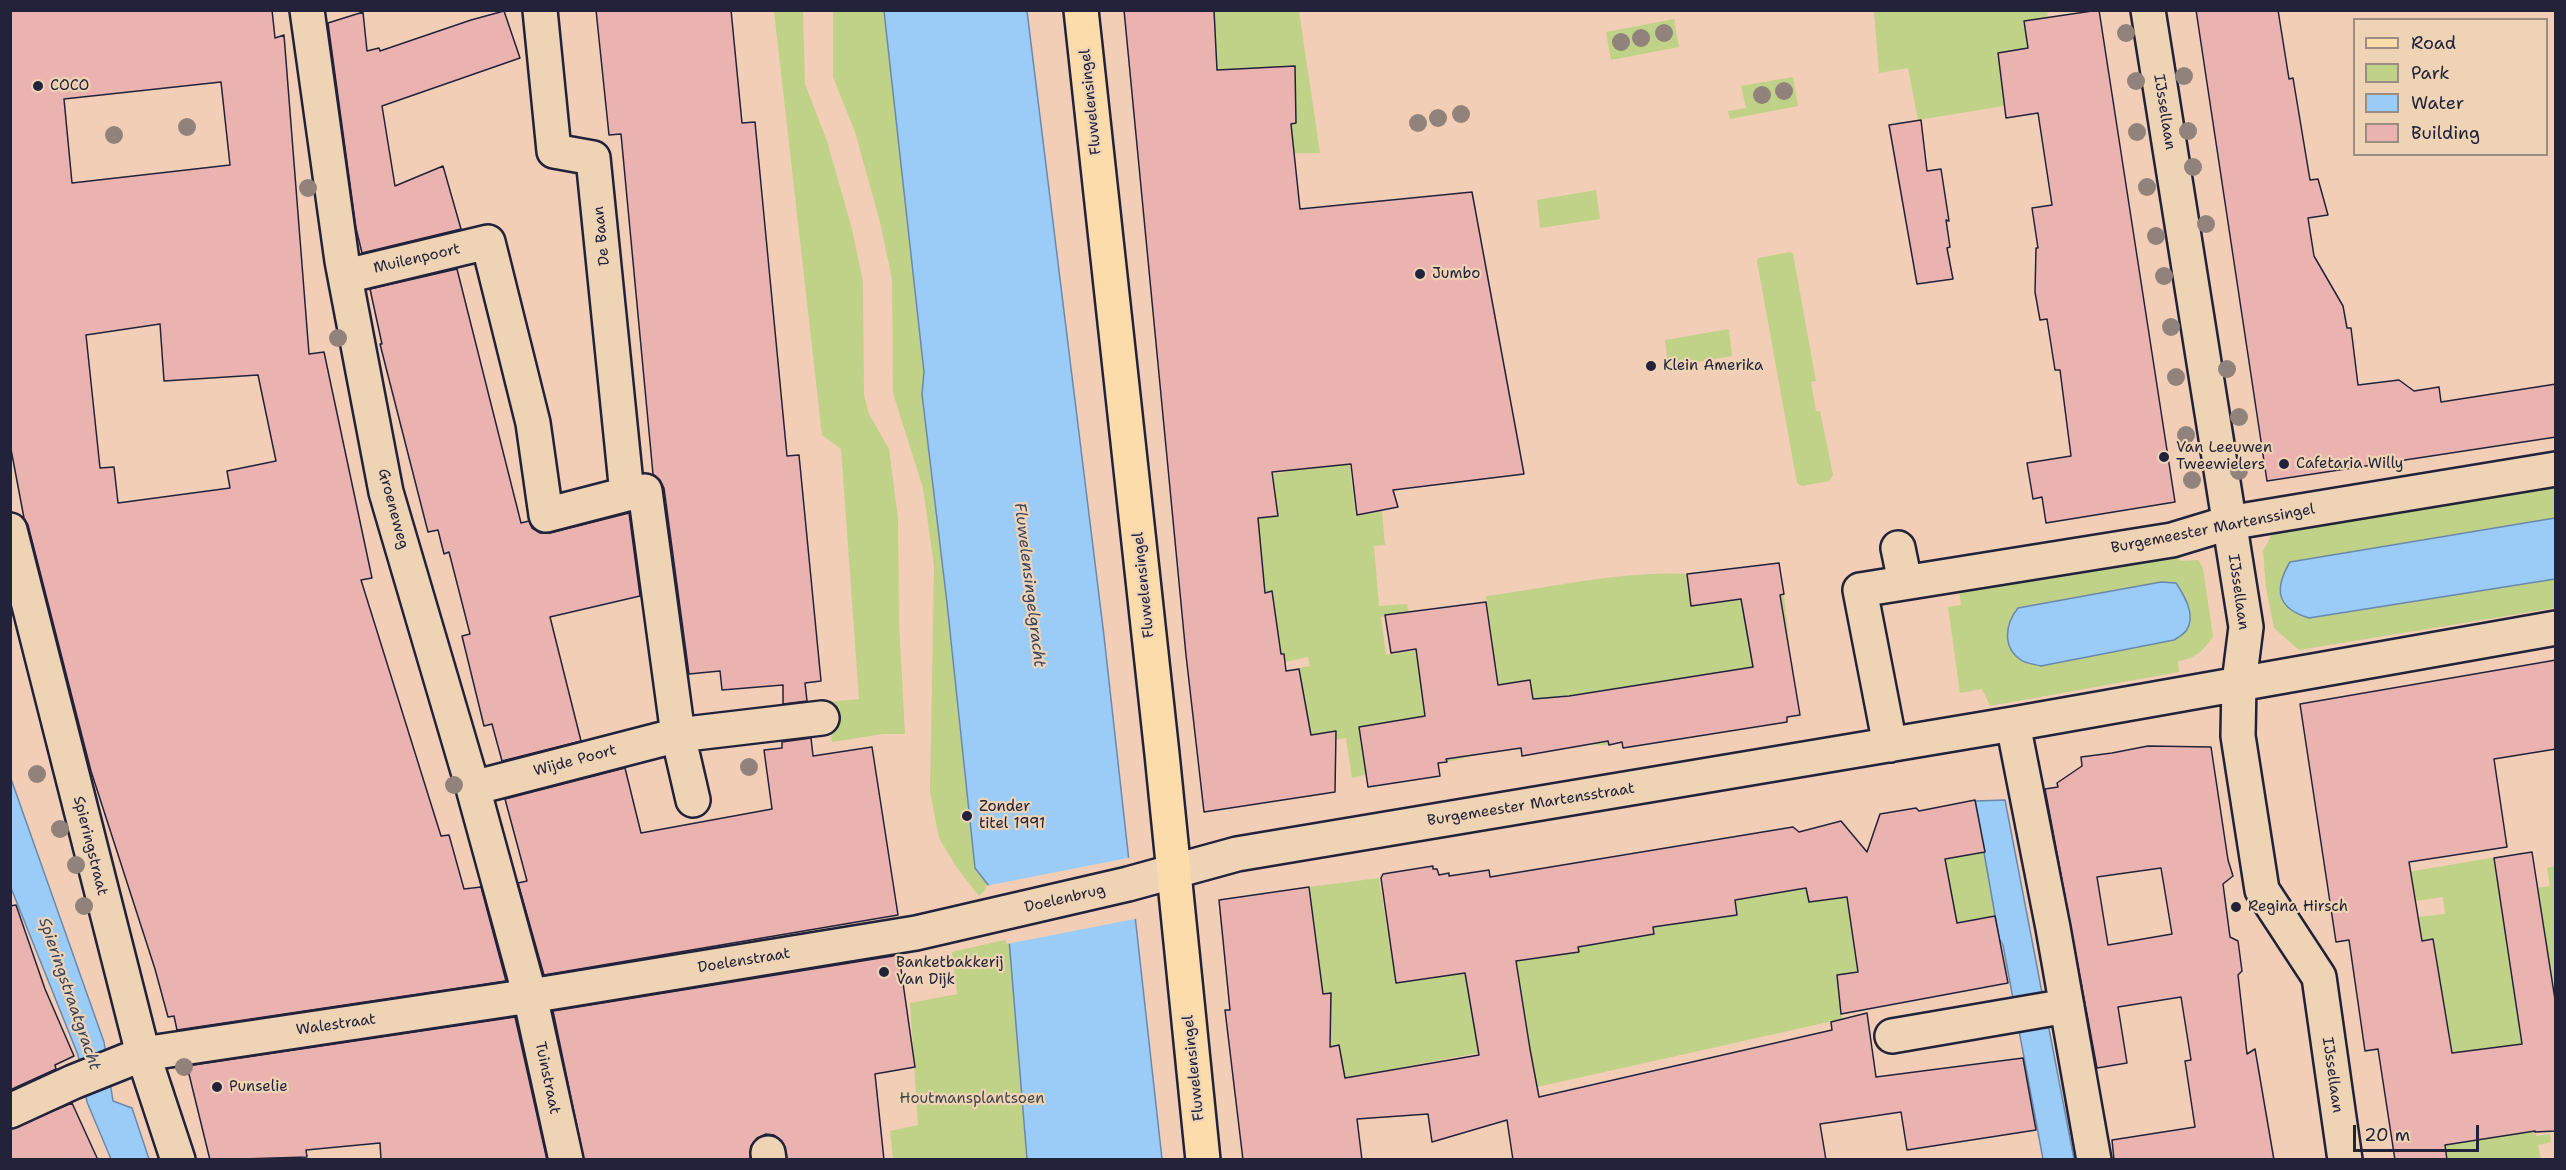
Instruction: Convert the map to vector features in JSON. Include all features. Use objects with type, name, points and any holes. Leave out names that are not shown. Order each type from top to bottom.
[{"type":"main road","name":"Fluwelensingel","points":[[1081,10],[1162,754],[1203,1160]]},
{"type":"street","name":"Groeneweg","points":[[307,10],[342,261],[386,492],[473,788],[530,996]]},
{"type":"street","name":"De Baan","points":[[540,10],[554,151],[593,158],[636,492],[678,735]]},
{"type":"street","name":"IJssellaan","points":[[2148,10],[2246,627],[2239,683],[2238,736],[2262,890],[2319,977],[2345,1160]]},
{"type":"street","name":"Muilenpoort","points":[[346,276],[488,242],[533,423],[546,515],[636,492]]},
{"type":"street","name":"Burgemeester Martenssingel","points":[[1890,745],[1860,590],[2172,540],[2228,523],[2556,469]]},
{"type":"street","name":"Spieringstraat","points":[[10,530],[132,1059],[178,1160]]},
{"type":"street","points":[[1898,548],[1905,582]]},
{"type":"street","points":[[1890,745],[2556,628]]},
{"type":"street","name":"Wijde Poort","points":[[473,788],[678,735],[822,718]]},
{"type":"street","points":[[2013,724],[2057,1007],[2094,1160]]},
{"type":"street","points":[[678,735],[693,800]]},
{"type":"street","name":"Burgemeester Martensstraat","points":[[1173,872],[1237,854],[1890,745]]},
{"type":"street","name":"Doelenbrug","points":[[964,921],[1173,872]]},
{"type":"street","name":"Doelenstraat","points":[[530,996],[916,933],[964,921]]},
{"type":"street","name":"Walestraat","points":[[10,1111],[73,1082],[132,1059],[530,996]]},
{"type":"street","name":"Tuinstraat","points":[[530,996],[566,1160]]},
{"type":"street","points":[[1892,1036],[2057,1007]]},
{"type":"green space","points":[[774,11],[803,11],[805,84],[827,141],[852,229],[863,282],[864,395],[869,414],[889,449],[898,518],[899,621],[905,734],[883,734],[832,742],[827,702],[859,699],[841,449],[822,435]]},
{"type":"green space","points":[[833,11],[884,11],[924,373],[922,394],[975,868],[989,886],[979,896],[957,868],[939,838],[930,792],[934,566],[923,488],[893,393],[892,279],[880,222],[855,132],[833,77]]},
{"type":"green space","points":[[1204,11],[1299,11],[1320,153],[1226,154],[1226,126],[1296,123],[1295,66],[1217,70]]},
{"type":"green space","points":[[1874,11],[2047,11],[2050,31],[2029,48],[1998,53],[2004,106],[1918,120],[1908,68],[1879,73]]},
{"type":"green space","points":[[1674,19],[1679,47],[1611,60],[1606,32]]},
{"type":"green space","points":[[1793,77],[1798,106],[1730,119],[1728,111],[1746,108],[1741,86]]},
{"type":"green space","points":[[1596,190],[1600,219],[1540,228],[1537,200]]},
{"type":"green space","points":[[1790,252],[1793,254],[1816,381],[1811,382],[1816,411],[1820,411],[1833,475],[1829,481],[1802,486],[1797,483],[1757,261],[1758,258]]},
{"type":"green space","points":[[1729,329],[1732,356],[1668,367],[1665,340]]},
{"type":"green space","points":[[1349,460],[1356,516],[1382,511],[1385,545],[1374,546],[1379,606],[1407,604],[1409,613],[1381,617],[1386,655],[1446,646],[1455,650],[1493,644],[1486,596],[1613,577],[1663,573],[1687,574],[1691,606],[1740,599],[1736,568],[1742,568],[1746,599],[1784,594],[1789,645],[1750,652],[1753,667],[1601,691],[1609,745],[1549,744],[1484,708],[1491,752],[1447,762],[1439,716],[1423,696],[1425,716],[1371,773],[1352,778],[1346,738],[1313,743],[1320,794],[1266,803],[1262,778],[1305,702],[1299,668],[1310,666],[1308,657],[1285,662],[1257,658],[1277,626],[1273,592],[1265,593],[1263,566],[1250,519],[1278,515],[1273,474]]},
{"type":"green space","points":[[2555,480],[2555,518],[2290,562],[2309,618],[2555,579],[2555,608],[2299,650],[2274,628],[2266,588],[2263,551],[2273,532]]},
{"type":"green space","points":[[2175,549],[2180,561],[2198,560],[2203,568],[2213,637],[2198,654],[2178,661],[2179,672],[1990,706],[1982,689],[1960,693],[1948,607],[1961,605],[1958,583]],"holes":[[[2161,582],[2176,583],[2187,607],[2189,620],[2182,633],[2174,640],[2041,666],[2022,661],[2010,648],[2018,608]]]},
{"type":"green space","points":[[1985,852],[1995,916],[1854,941],[1856,960],[1862,971],[1837,976],[1842,1019],[1537,1087],[1515,956],[1574,925],[1625,939],[1654,934],[1652,922],[1737,915],[1735,899],[1806,888],[1809,902],[1826,899],[1831,879]]},
{"type":"green space","points":[[2503,856],[2507,858],[2530,1096],[2536,1136],[2550,1134],[2551,1142],[2538,1145],[2541,1159],[2447,1159],[2431,1057],[2438,967],[2434,941],[2401,945],[2417,917],[2445,914],[2443,897],[2415,901],[2378,877]]},
{"type":"green space","points":[[2555,866],[2555,1024],[2525,890],[2550,886],[2547,868]]},
{"type":"green space","points":[[1379,878],[1388,934],[1464,922],[1462,954],[1478,1053],[1344,1078],[1339,1045],[1325,1047],[1331,994],[1323,995],[1309,887]]},
{"type":"green space","name":"Houtmansplantsoen","points":[[1009,939],[1032,1159],[893,1159],[890,1131],[918,1125],[910,1003],[957,994],[952,952]]},
{"type":"water","name":"Fluwelensingelgracht","points":[[884,11],[1027,11],[1104,636],[1162,1159],[1027,1159],[1009,939],[989,886],[975,868],[922,394],[924,372]]},
{"type":"water","points":[[2555,518],[2555,579],[2309,618],[2290,609],[2281,596],[2282,581],[2290,562]]},
{"type":"water","points":[[2161,582],[2176,583],[2190,612],[2186,631],[2174,640],[2041,666],[2023,661],[2015,655],[2008,642],[2010,621],[2018,608]]},
{"type":"water","name":"Spieringstraatgracht","points":[[10,776],[104,1042],[113,1101],[132,1108],[149,1159],[111,1159],[87,1102],[78,1055],[11,888]]},
{"type":"water","points":[[2005,800],[2074,1159],[2043,1159],[2003,945],[1999,938],[1975,801]]},
{"type":"pier","points":[[1133,857],[1140,918],[1007,944],[985,886]]},
{"type":"building","points":[[10,10],[272,10],[275,38],[284,35],[309,354],[324,352],[372,578],[361,580],[441,836],[449,835],[464,889],[481,887],[506,981],[177,1030],[174,1016],[168,1017],[155,969],[91,771],[28,525],[24,518],[10,444]],"holes":[[[221,82],[230,165],[72,183],[64,99]],[[160,324],[164,381],[258,375],[276,461],[227,471],[230,488],[118,503],[114,467],[100,468],[86,335]]]},
{"type":"building","points":[[596,10],[731,10],[742,123],[755,122],[787,456],[799,455],[821,681],[805,683],[807,701],[783,704],[783,685],[722,690],[720,671],[689,674],[664,488],[653,474],[621,134],[609,135]]},
{"type":"building","points":[[1124,10],[1214,10],[1217,70],[1295,66],[1296,123],[1291,124],[1300,209],[1472,192],[1524,474],[1393,490],[1398,507],[1357,515],[1351,464],[1272,472],[1278,516],[1258,518],[1265,593],[1272,591],[1281,654],[1284,654],[1286,671],[1299,669],[1311,735],[1336,731],[1335,792],[1204,812],[1186,655]]},
{"type":"building","points":[[2099,10],[2175,502],[2046,523],[2042,497],[2033,499],[2027,463],[2071,456],[2060,370],[2055,370],[2047,319],[2040,320],[2035,292],[2036,248],[2038,248],[2032,208],[2052,205],[2038,113],[2006,118],[1998,53],[2028,48],[2024,21]]},
{"type":"building","points":[[2196,10],[2278,10],[2289,79],[2293,78],[2310,180],[2318,179],[2328,215],[2308,218],[2314,256],[2343,306],[2347,328],[2351,328],[2358,385],[2399,380],[2414,391],[2439,387],[2441,402],[2556,384],[2556,437],[2267,481]]},
{"type":"building","points":[[504,11],[520,58],[382,106],[395,186],[443,166],[461,229],[362,253],[356,228],[328,23],[363,12],[367,51],[379,48],[380,51]]},
{"type":"building","points":[[1921,120],[1927,171],[1941,169],[1949,221],[1946,220],[1950,247],[1947,248],[1953,279],[1917,284],[1889,125]]},
{"type":"building","points":[[457,269],[521,523],[529,521],[532,528],[540,533],[550,533],[629,513],[640,596],[550,617],[581,741],[502,761],[492,724],[484,726],[462,636],[470,634],[449,552],[444,554],[438,530],[428,532],[380,344],[382,344],[370,289]]},
{"type":"building","points":[[1779,563],[1784,594],[1780,595],[1800,715],[1787,717],[1787,722],[1623,748],[1622,742],[1609,745],[1608,741],[1522,756],[1521,748],[1446,759],[1447,762],[1438,763],[1440,776],[1368,787],[1359,727],[1425,716],[1416,649],[1391,653],[1385,615],[1486,602],[1498,685],[1530,680],[1533,699],[1569,696],[1753,667],[1741,599],[1691,606],[1687,574]]},
{"type":"building","points":[[2556,660],[2556,749],[2494,759],[2507,847],[2409,862],[2422,941],[2433,939],[2452,1053],[2522,1044],[2494,858],[2532,852],[2556,1006],[2556,1131],[2535,1131],[2445,1145],[2447,1160],[2395,1160],[2378,1049],[2365,1051],[2349,940],[2336,942],[2300,704]]},
{"type":"building","points":[[811,738],[813,756],[872,747],[898,915],[544,975],[518,883],[527,881],[505,799],[625,768],[641,833],[772,809],[764,750],[782,748],[782,742]]},
{"type":"building","points":[[2148,746],[2211,747],[2228,860],[2233,876],[2223,884],[2230,937],[2238,941],[2242,971],[2238,975],[2247,1054],[2255,1049],[2274,1160],[2114,1160],[2112,1140],[2195,1127],[2185,1061],[2191,1060],[2181,997],[2118,1007],[2127,1063],[2097,1068],[2045,789],[2058,787],[2057,783],[2082,766],[2081,757]],"holes":[[[2161,868],[2172,934],[2108,945],[2097,877]]]},
{"type":"building","points":[[1975,800],[1985,852],[1945,859],[1957,923],[1995,916],[2008,983],[1841,1014],[1837,975],[1858,972],[1847,897],[1809,902],[1806,888],[1735,900],[1737,915],[1653,927],[1654,934],[1578,947],[1579,952],[1516,961],[1530,1049],[1539,1097],[1832,1030],[1831,1022],[1867,1013],[1876,1077],[2023,1058],[2036,1130],[1907,1150],[1901,1112],[1820,1124],[1826,1160],[1513,1160],[1507,1120],[1432,1142],[1428,1114],[1357,1119],[1362,1160],[1243,1160],[1225,1010],[1230,1010],[1219,900],[1309,887],[1323,994],[1331,993],[1330,1047],[1339,1045],[1345,1078],[1479,1055],[1465,973],[1396,983],[1381,878],[1383,874],[1433,866],[1439,875],[1449,873],[1449,876],[1489,870],[1490,877],[1793,827],[1799,832],[1841,821],[1867,852],[1880,814],[1916,808],[1919,811]]},
{"type":"building","points":[[16,905],[45,989],[74,1056],[55,1065],[56,1069],[10,1090],[10,906]]},
{"type":"building","points":[[899,955],[915,1067],[875,1074],[884,1160],[787,1160],[782,1141],[774,1135],[766,1134],[757,1138],[751,1146],[750,1160],[584,1160],[553,1011]]},
{"type":"building","points":[[515,1017],[547,1160],[381,1160],[380,1143],[306,1150],[307,1157],[210,1160],[187,1066]]},
{"type":"building","points":[[72,1103],[98,1160],[10,1160],[10,1129]]},
{"type":"place","name":"COCO","points":[[38,86]]},
{"type":"place","name":"Jumbo","points":[[1420,274]]},
{"type":"place","name":"Klein Amerika","points":[[1651,366]]},
{"type":"place","name":"Van Leeuwen Tweewielers","points":[[2164,457]]},
{"type":"place","name":"Cafetaria Willy","points":[[2284,464]]},
{"type":"place","name":"Zonder titel 1991","points":[[967,816]]},
{"type":"place","name":"Regina Hirsch","points":[[2236,907]]},
{"type":"place","name":"Banketbakkerij Van Dijk","points":[[884,972]]},
{"type":"place","name":"Punselie","points":[[217,1087]]}]
